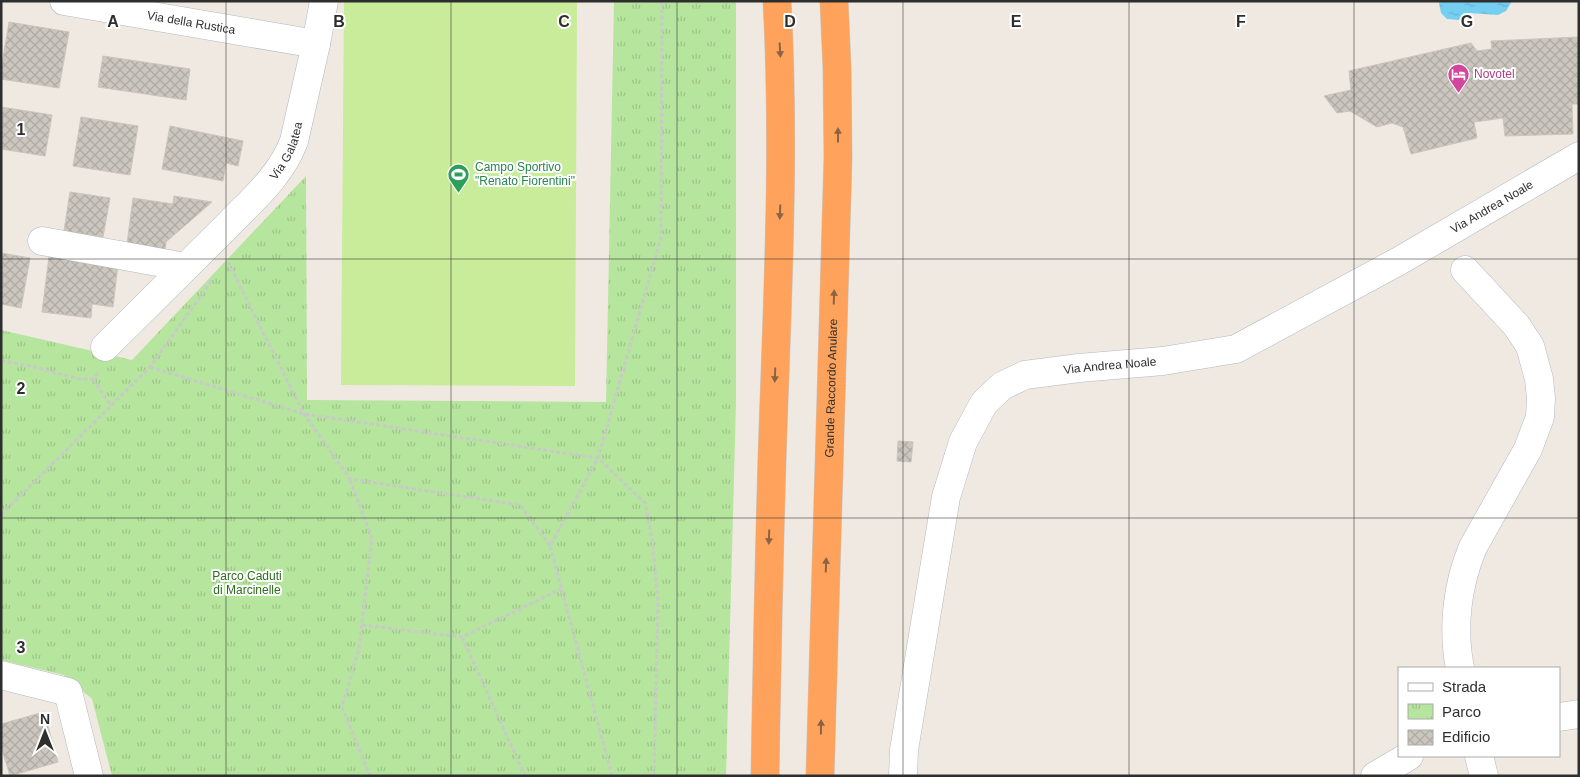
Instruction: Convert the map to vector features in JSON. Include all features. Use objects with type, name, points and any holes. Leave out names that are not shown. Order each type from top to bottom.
[{"type":"highway","points":[[765,776],[768,559],[781,151],[777,1]]},
{"type":"highway","name":"Grande Raccordo Anulare","points":[[820,776],[838,157],[834,1]]},
{"type":"street","name":"Via della Rustica","points":[[64,1],[316,44]]},
{"type":"street","name":"Via Galatea","points":[[105,347],[258,194],[285,161],[294,141],[324,1]]},
{"type":"street","name":"Via Andrea Noale","points":[[904,776],[904,750],[946,497],[963,442],[984,402],[1002,386],[1025,375],[1079,368],[1163,361],[1236,349],[1399,261],[1579,156]]},
{"type":"street","points":[[42,241],[185,268]]},
{"type":"street","points":[[1460,667],[1455,632],[1459,597],[1467,562],[1473,547],[1528,449],[1540,417],[1541,398],[1539,379],[1530,346],[1516,324],[1465,270]]},
{"type":"street","points":[[1,675],[68,692],[89,776]]},
{"type":"street","points":[[1560,717],[1579,714]]},
{"type":"street","points":[[1375,776],[1407,757]]},
{"type":"street","points":[[1479,757],[1484,776]]},
{"type":"path","points":[[550,546],[598,458],[660,238],[662,1]]},
{"type":"path","points":[[221,267],[227,260],[304,414],[350,479],[372,538],[359,648],[342,707],[370,776]]},
{"type":"path","points":[[1,515],[150,367],[216,275]]},
{"type":"path","points":[[93,379],[103,367],[105,347]]},
{"type":"path","points":[[1,361],[26,365],[80,379],[93,379]]},
{"type":"path","points":[[150,367],[304,414],[598,458],[645,504],[652,538],[658,600],[654,776]]},
{"type":"path","points":[[93,379],[111,406]]},
{"type":"path","points":[[350,479],[520,505],[550,546],[612,776]]},
{"type":"path","points":[[362,625],[462,637],[561,589]]},
{"type":"path","points":[[462,637],[525,776]]},
{"type":"green space","name":"Campo Sportivo \"Renato Fiorentini\"","points":[[344,1],[577,1],[575,386],[341,385]]},
{"type":"green space","name":"Parco Caduti di Marcinelle","points":[[614,1],[736,1],[736,402],[726,776],[112,776],[92,699],[64,675],[1,660],[1,330],[132,360],[306,176],[307,400],[606,402]]},
{"type":"water","points":[[1440,1],[1512,1],[1506,11],[1498,15],[1470,13],[1459,20],[1447,19],[1441,13]]},
{"type":"building","points":[[9,22],[69,32],[59,88],[1,79]]},
{"type":"building","name":"Novotel","points":[[1579,37],[1579,104],[1572,104],[1573,134],[1505,136],[1503,118],[1474,122],[1477,138],[1411,154],[1403,127],[1392,123],[1377,127],[1350,111],[1337,113],[1324,96],[1351,90],[1349,71],[1471,43],[1477,51],[1492,49],[1491,41]]},
{"type":"building","points":[[103,56],[190,69],[186,100],[98,87]]},
{"type":"building","points":[[1,107],[52,115],[45,156],[1,149]]},
{"type":"building","points":[[81,117],[138,126],[130,175],[73,166]]},
{"type":"building","points":[[170,126],[243,141],[238,166],[226,163],[223,181],[162,169]]},
{"type":"building","points":[[70,192],[110,198],[103,237],[64,231]]},
{"type":"building","points":[[174,196],[212,202],[166,242],[165,250],[127,244],[133,198],[173,204]]},
{"type":"building","points":[[1,253],[30,258],[21,308],[1,304]]},
{"type":"building","points":[[49,256],[118,264],[113,307],[92,304],[91,318],[42,312]]},
{"type":"building","points":[[898,441],[913,442],[911,462],[897,461]]},
{"type":"building","points":[[44,712],[58,762],[10,776],[1,746],[1,724]]},
{"type":"place","name":"Novotel","points":[[1458,93]]},
{"type":"place","name":"Campo Sportivo \"Renato Fiorentini\"","points":[[459,193]]}]
